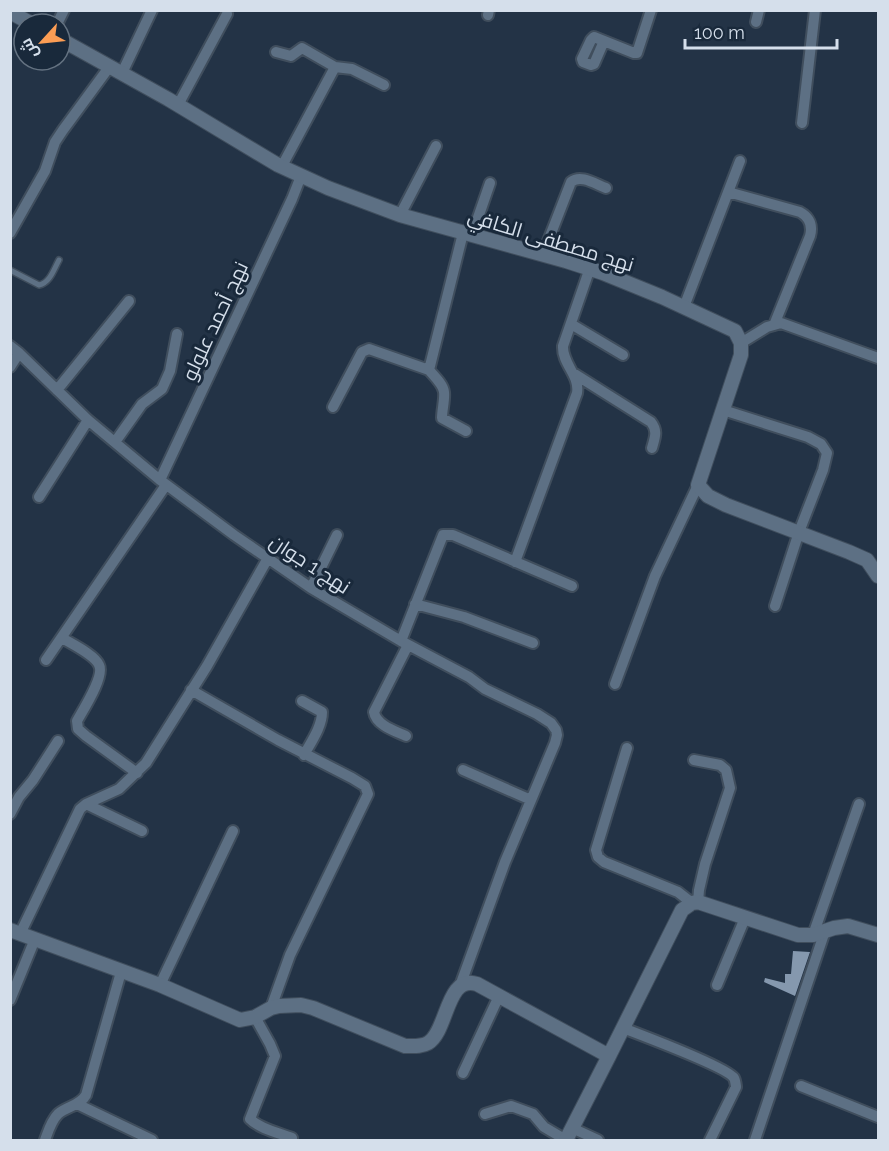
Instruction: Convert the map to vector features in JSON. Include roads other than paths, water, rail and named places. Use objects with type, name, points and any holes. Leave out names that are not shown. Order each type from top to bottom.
[{"type":"street","points":[[10,233],[45,171],[55,142],[116,70],[152,10]]},
{"type":"street","points":[[604,41],[637,53],[651,10]]},
{"type":"street","points":[[756,22],[759,10]]},
{"type":"street","points":[[802,123],[815,10]]},
{"type":"street","points":[[178,105],[227,14]]},
{"type":"street","name":"نهج مصطفى الكافي","points":[[72,46],[301,176],[400,215],[590,268],[735,331],[741,343]]},
{"type":"street","points":[[276,52],[291,56],[302,48],[335,67],[352,69],[384,85]]},
{"type":"street","points":[[282,166],[335,67]]},
{"type":"street","points":[[400,215],[436,146]]},
{"type":"street","points":[[684,307],[740,161]]},
{"type":"street","name":"نهج أحمد علولو","points":[[46,660],[163,482],[301,176]]},
{"type":"street","points":[[543,254],[571,182],[580,178],[606,188]]},
{"type":"street","points":[[429,370],[468,234],[490,183]]},
{"type":"street","points":[[728,192],[800,212],[809,219],[810,236],[774,324]]},
{"type":"street","points":[[516,562],[577,393],[577,380],[562,353],[590,268]]},
{"type":"street","points":[[57,390],[129,301]]},
{"type":"street","points":[[615,684],[655,576],[698,484],[741,355],[741,343],[774,324],[781,323],[879,358]]},
{"type":"street","points":[[571,324],[623,355]]},
{"type":"street","points":[[116,442],[142,404],[162,389],[170,371],[177,334]]},
{"type":"street","points":[[333,407],[362,352],[369,349],[429,370],[444,392],[442,418],[466,431]]},
{"type":"street","points":[[10,367],[15,350]]},
{"type":"street","name":"نهج 1 جوان","points":[[15,350],[88,420],[163,482],[310,588],[405,643],[470,677],[485,689],[537,714],[550,723],[557,735],[531,800]]},
{"type":"street","points":[[573,373],[651,422],[656,432],[652,448]]},
{"type":"street","points":[[723,410],[808,437],[821,444],[827,453],[775,606]]},
{"type":"street","points":[[39,497],[88,420]]},
{"type":"street","points":[[698,484],[708,496],[867,560],[879,576]]},
{"type":"street","points":[[310,588],[337,535]]},
{"type":"street","points":[[406,736],[379,722],[374,712],[405,643],[415,604],[443,535],[453,535],[572,586]]},
{"type":"street","points":[[268,558],[207,666],[146,763],[119,789],[80,809],[15,932],[160,986],[240,1020],[255,1017],[279,1006],[301,1005],[405,1046],[420,1047],[430,1042],[436,1035],[454,994],[460,986],[531,800],[463,770]]},
{"type":"street","points":[[415,604],[464,617],[533,643]]},
{"type":"street","points":[[62,638],[95,659],[100,667],[100,675],[77,721],[78,729],[137,772]]},
{"type":"street","points":[[191,690],[304,755],[352,778],[365,786],[368,794],[290,955],[271,1008]]},
{"type":"street","points":[[302,701],[322,712],[322,718],[304,755]]},
{"type":"street","points":[[10,814],[15,795],[33,780],[58,741]]},
{"type":"street","points":[[627,748],[596,850],[598,857],[604,862],[678,892],[695,902],[798,936],[848,926],[879,935]]},
{"type":"street","points":[[568,1136],[682,910],[695,902],[730,788],[726,770],[720,765],[694,760]]},
{"type":"street","points":[[86,804],[142,831]]},
{"type":"street","points":[[755,1140],[859,804]]},
{"type":"street","points":[[160,986],[233,831]]},
{"type":"street","points":[[717,985],[746,918]]},
{"type":"street","points":[[10,1000],[35,939]]},
{"type":"street","points":[[45,1140],[55,1118],[65,1109],[82,1102],[86,1095],[121,972]]},
{"type":"street","points":[[460,986],[471,982],[609,1056]]},
{"type":"street","points":[[463,1073],[499,996]]},
{"type":"street","points":[[255,1017],[275,1056],[250,1119],[292,1138]]},
{"type":"street","points":[[623,1028],[707,1062],[726,1071],[734,1078],[736,1087],[710,1140]]},
{"type":"street","points":[[801,1086],[879,1117]]},
{"type":"street","points":[[77,1104],[152,1140]]},
{"type":"street","points":[[485,1114],[512,1106],[533,1114],[544,1127],[568,1136],[598,1140]]},
{"type":"lane","points":[[10,270],[39,285],[44,284],[59,260]]}]
